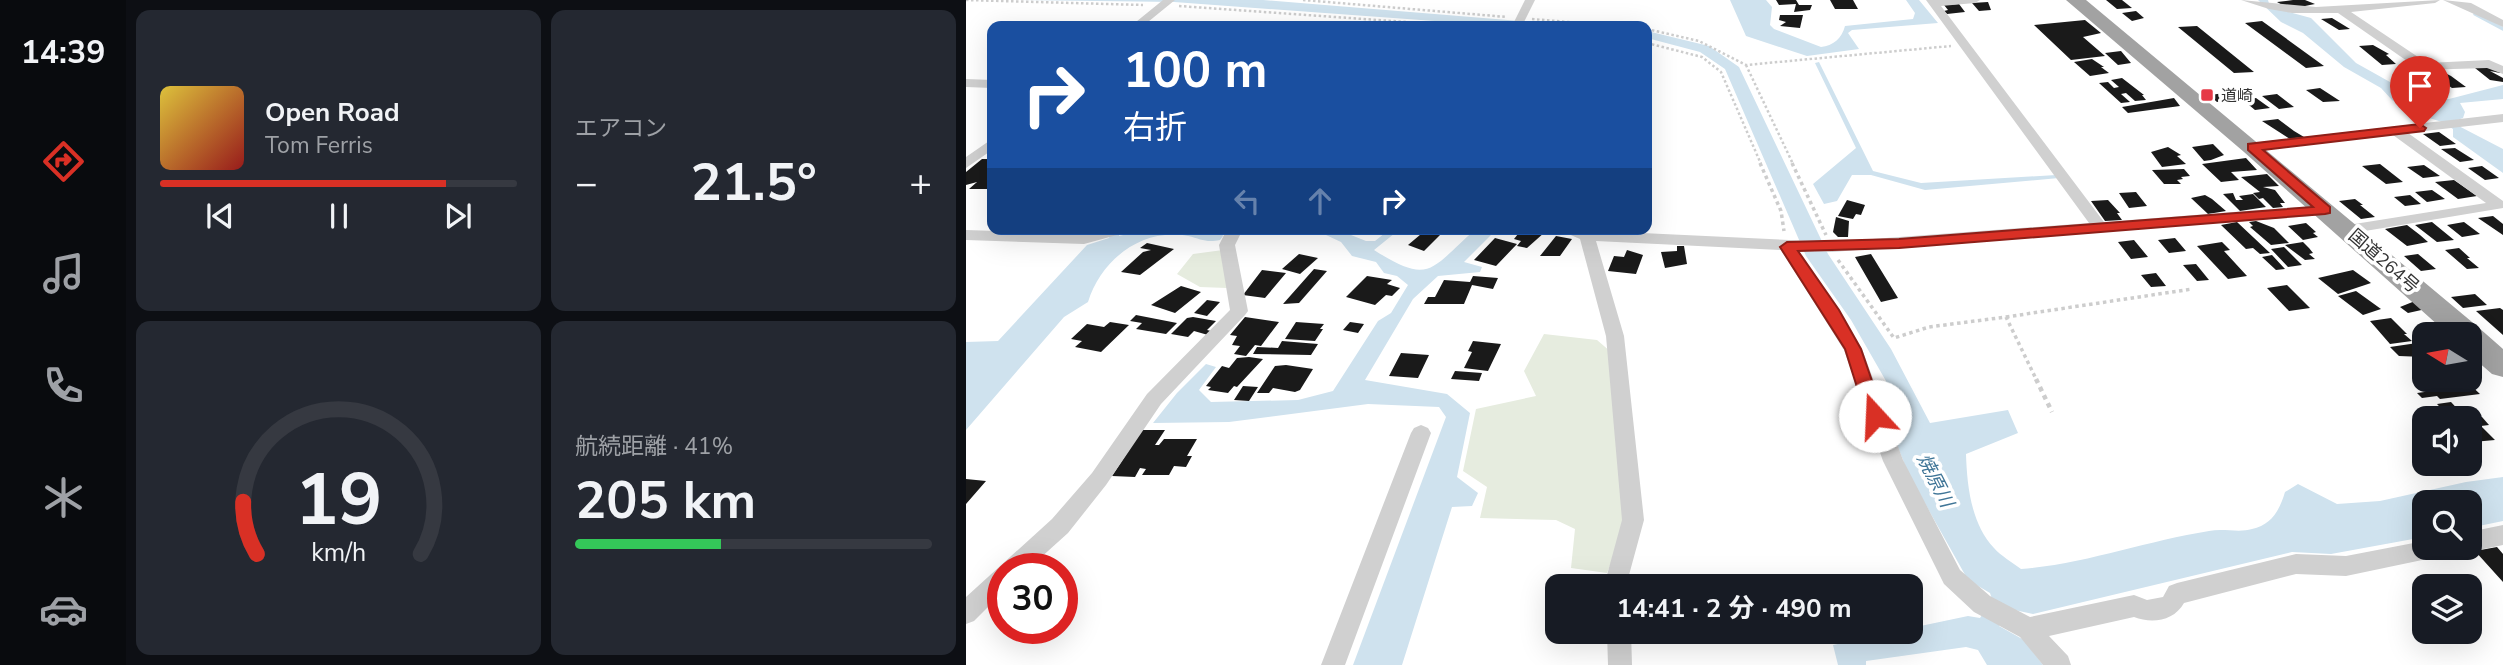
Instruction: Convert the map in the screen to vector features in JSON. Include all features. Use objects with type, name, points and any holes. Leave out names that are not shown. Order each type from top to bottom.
[{"type":"highway","name":"国道264号","points":[[2075,0],[2252,147],[2453,322]]},
{"type":"highway","name":"国道264号","points":[[2482,347],[2503,366]]},
{"type":"street","points":[[1520,21],[1530,0]]},
{"type":"street","points":[[1932,1],[1975,0]]},
{"type":"street","points":[[2246,0],[2301,10],[2341,10],[2435,0]]},
{"type":"street","points":[[2448,0],[2467,5],[2503,24]]},
{"type":"street","points":[[1932,1],[2100,227]]},
{"type":"street","points":[[1143,21],[1167,3]]},
{"type":"street","points":[[2341,10],[2424,66],[2489,64],[2503,70]]},
{"type":"street","points":[[966,83],[987,84]]},
{"type":"street","points":[[2252,147],[2503,118]]},
{"type":"street","points":[[2347,229],[2500,205],[2395,130]]},
{"type":"street","points":[[966,164],[987,147]]},
{"type":"street","points":[[1584,235],[1787,247],[1832,247],[2325,210]]},
{"type":"street","points":[[966,236],[1084,239],[1099,235]]},
{"type":"street","points":[[1030,553],[1060,526],[1099,479],[1154,399],[1239,311],[1227,245],[1230,235]]},
{"type":"street","points":[[1587,236],[1615,336],[1633,520],[1618,574]]},
{"type":"street","points":[[1787,247],[1833,314],[1853,349],[1893,461],[1952,576],[1982,604],[2018,623],[2059,665]]},
{"type":"street","points":[[1333,665],[1421,433]]},
{"type":"street","points":[[2482,539],[2503,535]]},
{"type":"street","points":[[2018,623],[2134,606],[2147,611],[2170,606],[2177,594],[2296,564],[2346,566],[2412,553]]},
{"type":"street","points":[[966,613],[987,593]]},
{"type":"street","points":[[1619,644],[1620,665]]},
{"type":"path","points":[[966,0],[1167,3],[1399,21]]},
{"type":"path","points":[[1304,0],[1510,21]]},
{"type":"path","points":[[1652,30],[1695,37],[1725,50],[1746,65],[1836,258],[1894,338],[1929,327],[2192,289]]},
{"type":"path","points":[[1652,44],[1702,57],[1721,72],[1781,211],[1787,247]]},
{"type":"path","points":[[1746,65],[1966,44]]},
{"type":"path","points":[[2006,317],[2052,412]]},
{"type":"shaded area","points":[[1223,250],[1227,288],[1200,287],[1177,274],[1193,254]]},
{"type":"shaded area","points":[[1544,334],[1597,340],[1611,352],[1627,522],[1607,573],[1571,568],[1575,529],[1556,520],[1480,518],[1487,487],[1463,471],[1476,409],[1536,396],[1524,371]]},
{"type":"water","points":[[1018,0],[1263,0],[1519,21],[1434,21],[1174,2]]},
{"type":"water","points":[[1730,0],[1766,0],[1772,7],[1770,25],[1774,29],[1821,47],[1836,41],[1845,26],[1913,19],[1915,13],[1906,0],[1919,0],[1938,23],[1852,30],[1848,33],[1859,49],[1807,56],[1746,36]]},
{"type":"water","points":[[2258,0],[2268,0],[2270,7],[2311,18],[2356,63],[2415,96],[2449,99],[2503,85],[2503,99],[2460,103],[2465,112],[2463,118],[2451,122],[2503,149],[2503,173],[2453,137],[2453,129],[2442,122],[2413,113],[2392,100],[2381,88],[2344,67],[2303,33],[2281,22]]},
{"type":"water","name":"焼原川","points":[[1652,32],[1709,46],[1739,67],[1828,254],[1891,349],[1930,423],[2008,410],[2018,433],[1966,454],[1972,504],[1980,528],[2000,554],[2021,569],[2069,562],[2209,531],[2242,531],[2259,527],[2274,515],[2285,492],[2298,484],[2337,504],[2380,501],[2412,494],[2412,539],[2331,554],[2292,552],[2033,614],[2005,608],[1999,626],[2024,640],[2043,665],[1987,665],[1978,650],[1966,647],[1866,661],[1866,665],[1838,665],[1833,645],[1923,644],[1923,625],[1968,616],[1980,618],[1992,599],[1990,593],[1968,580],[1909,475],[1877,395],[1886,381],[1851,320],[1806,256],[1725,69],[1700,52],[1652,39]]},
{"type":"water","points":[[1819,62],[1873,171],[1921,183],[2056,175],[2059,178],[1925,190],[1871,175],[1852,175],[1837,201],[1824,204],[1813,184],[1856,148],[1815,63]]},
{"type":"water","points":[[1110,235],[1171,235],[1140,242],[1113,260],[1094,287],[1088,302],[1064,317],[966,430],[966,342],[998,341],[1087,245],[1109,238]]},
{"type":"water","points":[[1171,235],[1223,236],[1220,240],[1211,241]]},
{"type":"water","points":[[1326,235],[1351,235],[1366,241],[1375,241],[1382,235],[1393,235],[1374,250],[1408,268],[1419,270],[1439,263],[1469,235],[1491,235],[1464,262],[1482,267],[1480,272],[1438,276],[1413,299],[1365,380],[1447,394],[1470,413],[1457,477],[1478,493],[1472,506],[1452,507],[1402,665],[1353,665],[1446,417],[1439,407],[1368,404],[1229,422],[1153,423],[1177,393],[1206,364],[1216,367],[1199,390],[1211,402],[1298,400],[1333,391],[1378,321],[1391,313],[1408,285],[1397,276],[1384,273],[1376,262],[1352,256],[1341,242]]},
{"type":"water","points":[[2503,477],[2503,521],[2482,525],[2482,490],[2430,490]]},
{"type":"building","points":[[1776,0],[1796,0],[1799,5],[1812,5],[1810,10],[1794,12],[1796,4],[1779,5]]},
{"type":"building","points":[[1830,0],[1853,0],[1858,9],[1835,9]]},
{"type":"building","points":[[2106,0],[2122,0],[2132,8],[2117,9]]},
{"type":"building","points":[[2305,0],[2315,4],[2300,7],[2284,6],[2277,2]]},
{"type":"building","points":[[1988,2],[1991,10],[1979,11],[1972,3]]},
{"type":"building","points":[[1959,4],[1965,12],[1947,14],[1944,11],[1948,10],[1944,5]]},
{"type":"building","points":[[2136,11],[2144,18],[2132,21],[2122,13]]},
{"type":"building","points":[[1780,15],[1803,15],[1800,28],[1780,26],[1786,22],[1779,20]]},
{"type":"building","points":[[2332,18],[2350,29],[2339,30],[2321,19]]},
{"type":"building","points":[[2085,20],[2101,33],[2083,37],[2105,56],[2071,60],[2034,25]]},
{"type":"building","points":[[2262,21],[2324,66],[2306,68],[2245,23]]},
{"type":"building","points":[[2197,26],[2254,72],[2234,73],[2178,27]]},
{"type":"building","points":[[2373,45],[2389,54],[2386,55],[2396,64],[2382,65],[2359,46]]},
{"type":"building","points":[[2121,51],[2131,63],[2118,65],[2105,53]]},
{"type":"building","points":[[2092,59],[2109,73],[2090,76],[2074,62]]},
{"type":"building","points":[[2475,68],[2495,68],[2501,73],[2490,71],[2503,78],[2503,82],[2490,80]]},
{"type":"building","points":[[2443,72],[2466,87],[2452,88],[2431,73]]},
{"type":"building","points":[[2122,78],[2144,95],[2146,100],[2135,101],[2126,93],[2121,94],[2130,102],[2121,103],[2099,83],[2108,82],[2114,88],[2119,87],[2111,80]]},
{"type":"building","points":[[2320,88],[2340,101],[2323,102],[2306,90]]},
{"type":"building","points":[[2234,92],[2242,98],[2217,102],[2209,95]]},
{"type":"building","points":[[2277,94],[2294,107],[2279,109],[2262,96]]},
{"type":"building","points":[[2174,98],[2180,106],[2128,113],[2122,107]]},
{"type":"building","points":[[2256,98],[2270,108],[2255,110],[2243,100]]},
{"type":"building","points":[[2278,119],[2304,137],[2290,139],[2262,121]]},
{"type":"building","points":[[2439,132],[2456,144],[2440,146],[2423,134]]},
{"type":"building","points":[[2213,144],[2224,155],[2204,161],[2192,147]]},
{"type":"building","points":[[2168,147],[2181,155],[2177,156],[2186,164],[2162,167],[2151,152]]},
{"type":"building","points":[[2455,148],[2474,160],[2460,162],[2441,149]]},
{"type":"building","points":[[2246,158],[2257,170],[2231,172],[2239,180],[2221,182],[2202,164]]},
{"type":"building","points":[[982,159],[987,159],[987,189],[969,189],[977,182],[966,185],[966,172]]},
{"type":"building","points":[[2380,164],[2403,182],[2386,184],[2362,166]]},
{"type":"building","points":[[2424,165],[2440,176],[2423,178],[2407,167]]},
{"type":"building","points":[[2482,166],[2499,178],[2485,180],[2468,168]]},
{"type":"building","points":[[2184,169],[2190,176],[2177,180],[2181,184],[2164,184],[2152,170]]},
{"type":"building","points":[[2267,174],[2279,186],[2263,187],[2275,190],[2285,203],[2280,203],[2283,207],[2273,208],[2263,198],[2259,199],[2253,193],[2260,192],[2241,177]]},
{"type":"building","points":[[2454,180],[2477,196],[2458,199],[2435,182]]},
{"type":"building","points":[[2432,190],[2445,199],[2427,202],[2415,192]]},
{"type":"building","points":[[2136,192],[2147,206],[2129,208],[2119,193]]},
{"type":"building","points":[[2233,193],[2236,200],[2243,200],[2239,196],[2253,194],[2266,207],[2240,211],[2223,194]]},
{"type":"building","points":[[2205,195],[2226,211],[2208,214],[2191,198]]},
{"type":"building","points":[[2410,195],[2421,204],[2405,206],[2394,197]]},
{"type":"building","points":[[2355,199],[2375,217],[2361,219],[2339,201]]},
{"type":"building","points":[[1847,200],[1865,205],[1861,215],[1856,214],[1853,219],[1838,216]]},
{"type":"building","points":[[2108,200],[2120,213],[2117,213],[2122,220],[2105,221],[2091,201]]},
{"type":"building","points":[[2493,216],[2503,224],[2503,235],[2478,218]]},
{"type":"building","points":[[1836,217],[1849,221],[1848,237],[1838,237],[1833,232]]},
{"type":"building","points":[[2256,221],[2274,228],[2289,243],[2271,245],[2250,227],[2253,226],[2249,222]]},
{"type":"building","points":[[2237,222],[2270,253],[2260,254],[2253,248],[2246,249],[2221,225]]},
{"type":"building","points":[[2432,222],[2454,240],[2437,242],[2415,225]]},
{"type":"building","points":[[2464,222],[2480,234],[2462,237],[2447,225]]},
{"type":"building","points":[[2306,223],[2318,237],[2303,240],[2288,226]]},
{"type":"building","points":[[2407,225],[2428,242],[2407,246],[2385,229]]},
{"type":"building","points":[[1420,235],[1440,235],[1424,251],[1408,245]]},
{"type":"building","points":[[1517,235],[1542,235],[1527,248],[1517,246],[1521,241],[1514,239]]},
{"type":"building","points":[[1556,236],[1572,239],[1560,256],[1540,256]]},
{"type":"building","points":[[1495,238],[1517,244],[1496,266],[1474,260]]},
{"type":"building","points":[[2175,238],[2186,251],[2169,253],[2158,240]]},
{"type":"building","points":[[2134,240],[2148,257],[2131,259],[2118,242]]},
{"type":"building","points":[[2222,242],[2230,250],[2224,251],[2247,276],[2228,279],[2197,246]]},
{"type":"building","points":[[2303,242],[2315,259],[2305,260],[2285,245]]},
{"type":"building","points":[[1147,243],[1174,249],[1140,275],[1121,272],[1143,252],[1151,250],[1140,248]]},
{"type":"building","points":[[1677,246],[1684,246],[1687,264],[1665,268],[1661,252],[1677,251]]},
{"type":"building","points":[[2284,247],[2302,265],[2288,267],[2271,249]]},
{"type":"building","points":[[2459,248],[2479,268],[2467,269],[2445,250]]},
{"type":"building","points":[[1627,250],[1643,255],[1636,274],[1608,271],[1614,256],[1624,257]]},
{"type":"building","points":[[1299,254],[1318,258],[1300,274],[1282,269]]},
{"type":"building","points":[[1871,254],[1898,298],[1881,302],[1855,257]]},
{"type":"building","points":[[2418,254],[2436,269],[2421,271],[2404,256]]},
{"type":"building","points":[[2272,255],[2285,269],[2276,270],[2262,257]]},
{"type":"building","points":[[2196,264],[2209,280],[2197,281],[2183,265]]},
{"type":"building","points":[[1314,269],[1327,271],[1299,303],[1283,304]]},
{"type":"building","points":[[1262,270],[1286,273],[1265,298],[1243,295]]},
{"type":"building","points":[[2353,270],[2371,283],[2338,294],[2318,278]]},
{"type":"building","points":[[2156,273],[2166,286],[2151,287],[2141,275]]},
{"type":"building","points":[[1367,276],[1392,280],[1387,284],[1400,288],[1392,296],[1386,295],[1375,305],[1346,297]]},
{"type":"building","points":[[1473,276],[1498,278],[1493,289],[1472,285],[1464,304],[1424,304],[1428,297],[1435,297],[1444,280],[1470,282]]},
{"type":"building","points":[[2287,285],[2310,308],[2289,311],[2267,288]]},
{"type":"building","points":[[1181,286],[1201,292],[1175,313],[1151,305]]},
{"type":"building","points":[[2356,291],[2381,309],[2363,315],[2338,296]]},
{"type":"building","points":[[2475,294],[2487,305],[2463,308],[2451,297]]},
{"type":"building","points":[[1207,300],[1220,302],[1207,316],[1194,313]]},
{"type":"building","points":[[2415,301],[2426,309],[2408,313],[2400,307]]},
{"type":"building","points":[[2500,308],[2503,310],[2503,335],[2476,311]]},
{"type":"building","points":[[1136,315],[1177,323],[1166,334],[1136,329],[1142,323],[1130,321]]},
{"type":"building","points":[[1245,317],[1279,322],[1261,346],[1255,345],[1246,356],[1234,354],[1240,346],[1232,345],[1237,336],[1230,335]]},
{"type":"building","points":[[1187,318],[1216,321],[1207,330],[1211,331],[1208,335],[1194,331],[1188,337],[1171,334]]},
{"type":"building","points":[[2391,318],[2412,341],[2390,344],[2370,321]]},
{"type":"building","points":[[1110,322],[1129,325],[1101,352],[1075,347],[1082,341],[1071,339],[1087,324],[1104,327]]},
{"type":"building","points":[[1296,322],[1324,324],[1315,341],[1285,339]]},
{"type":"building","points":[[1350,322],[1364,324],[1358,333],[1343,330]]},
{"type":"building","points":[[1282,341],[1318,344],[1311,355],[1253,354],[1257,347],[1278,348]]},
{"type":"building","points":[[1473,341],[1501,344],[1488,371],[1464,368],[1472,352],[1468,351]]},
{"type":"building","points":[[2412,344],[2412,357],[2399,356],[2390,347]]},
{"type":"building","points":[[1401,353],[1429,355],[1418,378],[1389,376]]},
{"type":"building","points":[[1237,358],[1263,359],[1237,387],[1234,386],[1228,393],[1208,390],[1211,387],[1206,386],[1222,366],[1229,368]]},
{"type":"building","points":[[1275,366],[1313,369],[1300,390],[1295,392],[1273,388],[1269,393],[1257,393]]},
{"type":"building","points":[[1455,371],[1482,373],[1479,381],[1451,379]]},
{"type":"building","points":[[1243,386],[1258,387],[1249,401],[1234,400]]},
{"type":"building","points":[[2417,393],[2480,394],[2440,399],[2437,396],[2422,398]]},
{"type":"building","points":[[2451,402],[2455,406],[2439,406],[2437,404]]},
{"type":"building","points":[[2482,417],[2489,425],[2482,426]]},
{"type":"building","points":[[2482,427],[2495,440],[2482,441]]},
{"type":"building","points":[[1142,430],[1165,430],[1155,445],[1159,445],[1164,439],[1197,439],[1187,456],[1192,456],[1186,467],[1174,466],[1169,475],[1142,475],[1146,469],[1140,468],[1135,477],[1112,476]]},
{"type":"building","points":[[966,479],[986,481],[966,504]]},
{"type":"building","points":[[2497,547],[2503,554],[2503,582],[2482,559],[2482,550]]},
{"type":"waterway","points":[[2475,14],[2503,29]]},
{"type":"place","name":"道崎","points":[[2207,95]]},
{"type":"route","points":[[1875,416],[1853,349],[1833,314],[1787,247],[1899,243],[2325,210],[2252,147],[2420,128]]}]
